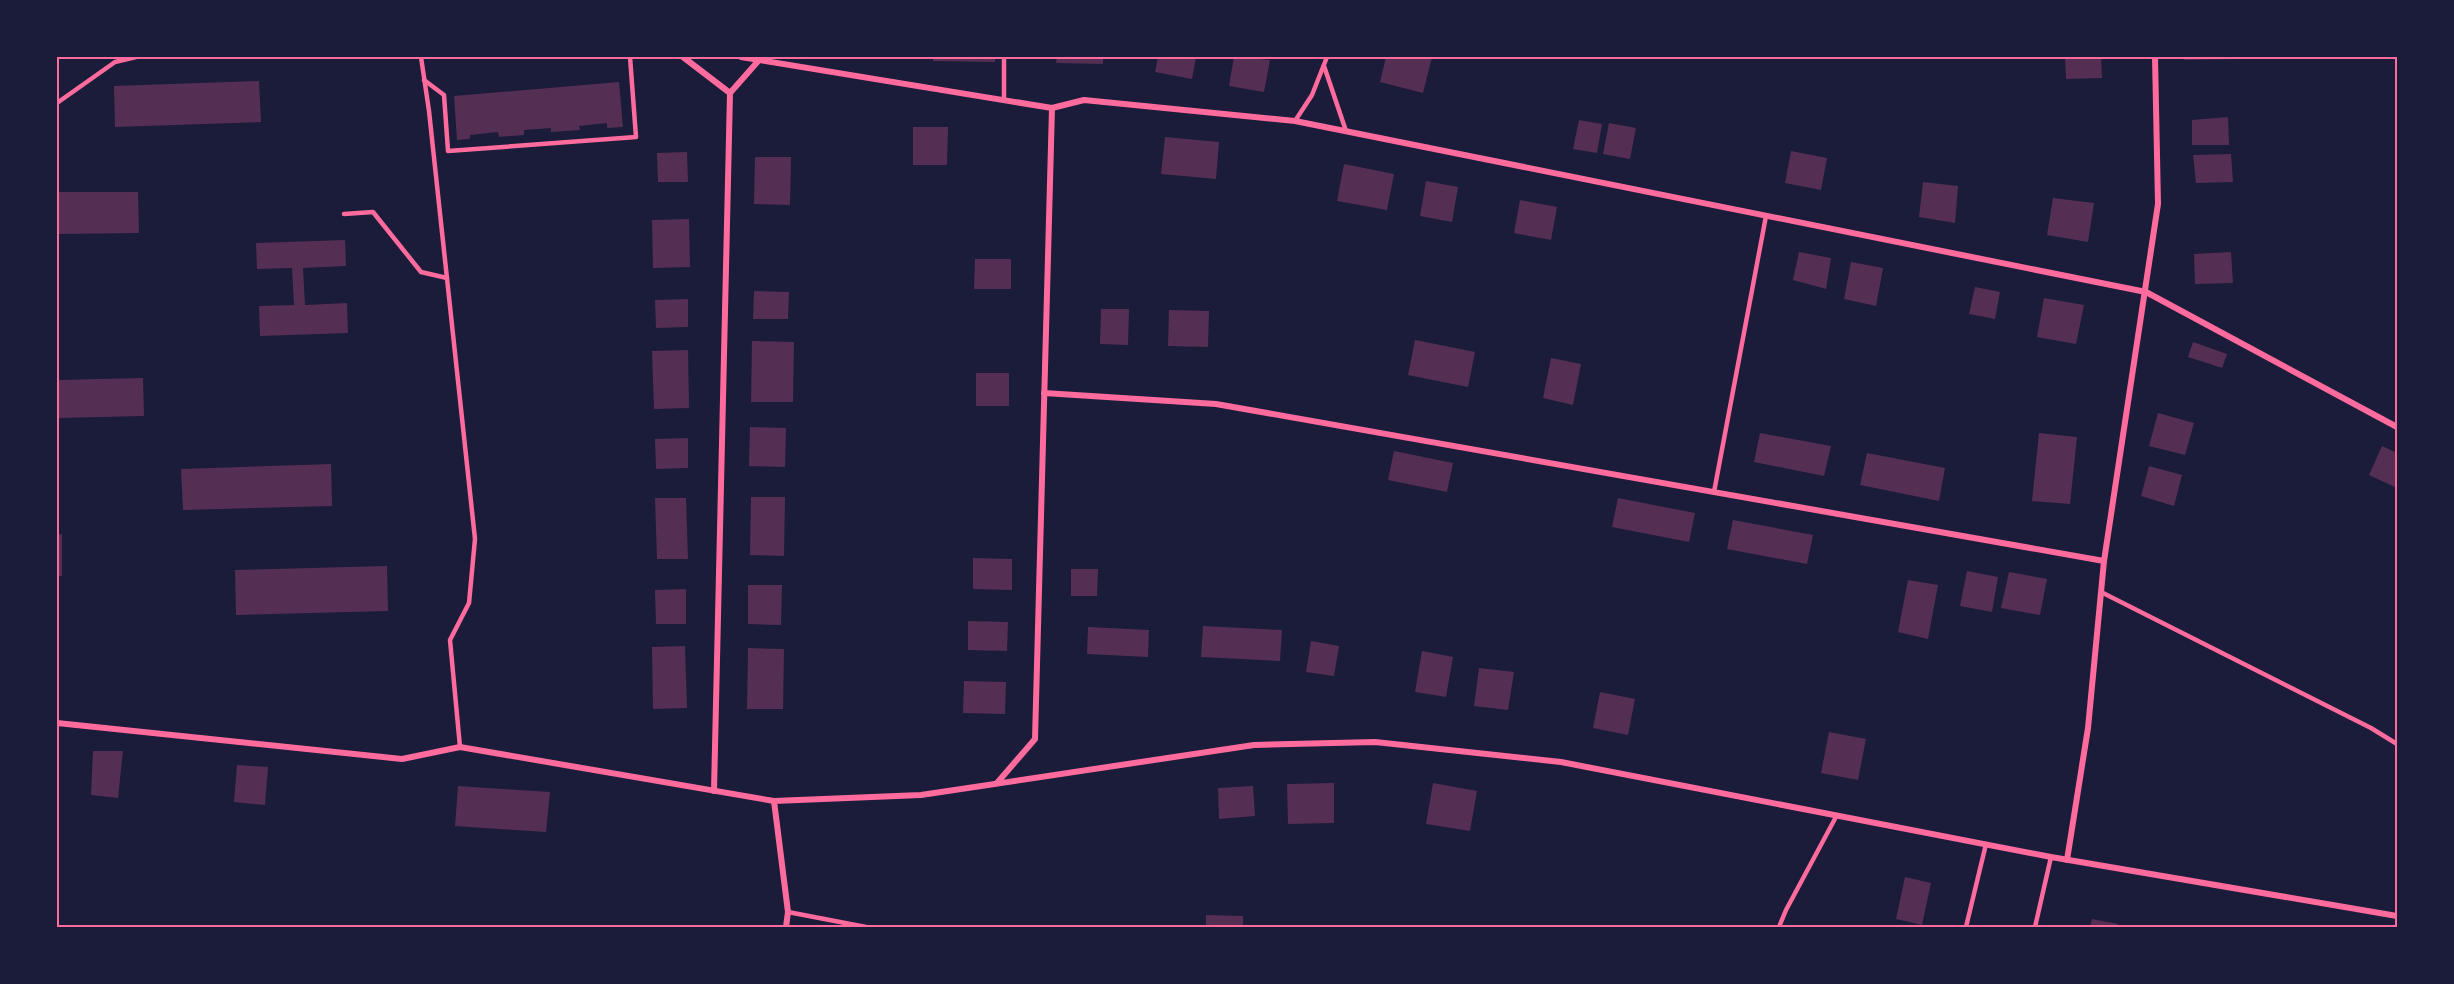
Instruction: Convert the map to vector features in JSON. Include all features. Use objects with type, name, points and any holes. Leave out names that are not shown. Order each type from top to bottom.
[{"type":"street","points":[[683,57],[730,93]]},
{"type":"street","points":[[741,57],[760,58],[1052,108],[1084,100],[1295,121],[2146,292],[2397,427]]},
{"type":"street","points":[[2067,860],[2088,728],[2104,561],[2158,204],[2156,57]]},
{"type":"street","points":[[714,790],[730,93],[760,58]]},
{"type":"street","points":[[997,784],[1035,739],[1052,108]]},
{"type":"street","points":[[1044,393],[1216,404],[2104,561]]},
{"type":"street","points":[[57,723],[402,759],[460,747],[774,801],[921,795],[1254,745],[1375,742],[1561,762],[2067,860],[2397,916]]},
{"type":"street","points":[[774,801],[788,912],[786,927]]},
{"type":"lane","points":[[57,103],[115,62],[136,57]]},
{"type":"lane","points":[[421,57],[475,539],[469,603],[450,640],[460,747]]},
{"type":"lane","points":[[424,80],[444,95],[448,151],[636,137],[630,57]]},
{"type":"lane","points":[[1004,57],[1004,100]]},
{"type":"lane","points":[[1295,121],[1312,95],[1327,57]]},
{"type":"lane","points":[[1324,66],[1346,131]]},
{"type":"lane","points":[[344,214],[373,212],[421,272],[447,278]]},
{"type":"lane","points":[[1714,492],[1766,216]]},
{"type":"lane","points":[[2101,592],[2397,744]]},
{"type":"lane","points":[[1779,927],[1837,815]]},
{"type":"lane","points":[[1966,927],[1986,844]]},
{"type":"lane","points":[[2035,927],[2051,857]]},
{"type":"lane","points":[[788,912],[866,927]]},
{"type":"building","points":[[933,57],[995,57],[995,62],[933,61]]},
{"type":"building","points":[[1057,57],[1103,57],[1103,64],[1056,63]]},
{"type":"building","points":[[1158,57],[1196,57],[1192,79],[1155,72]]},
{"type":"building","points":[[1234,57],[1270,60],[1264,92],[1229,86]]},
{"type":"building","points":[[1386,57],[1432,57],[1423,93],[1380,82]]},
{"type":"building","points":[[2065,57],[2101,57],[2102,78],[2066,79]]},
{"type":"building","points":[[2184,57],[2236,57],[2236,59],[2184,60]]},
{"type":"building","points":[[259,81],[261,122],[115,127],[114,86]]},
{"type":"building","points":[[619,82],[623,127],[607,128],[607,123],[579,126],[580,130],[551,132],[551,128],[524,130],[524,135],[499,137],[498,132],[470,135],[470,139],[457,140],[454,96]]},
{"type":"building","points":[[2228,117],[2229,145],[2192,145],[2192,120]]},
{"type":"building","points":[[1579,120],[1602,124],[1597,153],[1573,149]]},
{"type":"building","points":[[1609,123],[1636,128],[1630,159],[1603,154]]},
{"type":"building","points":[[913,127],[948,127],[947,165],[913,165]]},
{"type":"building","points":[[1165,137],[1219,142],[1216,179],[1161,174]]},
{"type":"building","points":[[1791,151],[1827,158],[1821,190],[1785,183]]},
{"type":"building","points":[[687,152],[688,182],[658,182],[657,153]]},
{"type":"building","points":[[2231,154],[2233,182],[2196,183],[2193,155]]},
{"type":"building","points":[[755,157],[791,157],[790,205],[754,204]]},
{"type":"building","points":[[1344,164],[1394,174],[1387,210],[1337,201]]},
{"type":"building","points":[[1426,181],[1458,187],[1452,222],[1420,216]]},
{"type":"building","points":[[1923,182],[1958,186],[1955,223],[1919,217]]},
{"type":"building","points":[[57,192],[138,192],[139,233],[57,234]]},
{"type":"building","points":[[2053,198],[2094,203],[2088,242],[2047,235]]},
{"type":"building","points":[[1520,200],[1557,207],[1551,240],[1514,233]]},
{"type":"building","points":[[689,219],[690,267],[653,268],[652,220]]},
{"type":"building","points":[[345,240],[346,266],[303,268],[305,305],[347,303],[348,333],[260,336],[259,306],[294,305],[292,268],[257,269],[256,243]]},
{"type":"building","points":[[1799,252],[1831,258],[1826,289],[1793,280]]},
{"type":"building","points":[[2231,252],[2233,283],[2195,284],[2194,254]]},
{"type":"building","points":[[975,259],[1011,259],[1011,289],[974,289]]},
{"type":"building","points":[[1851,262],[1883,268],[1876,306],[1844,299]]},
{"type":"building","points":[[1975,287],[2000,292],[1995,319],[1969,314]]},
{"type":"building","points":[[754,291],[789,292],[788,319],[753,319]]},
{"type":"building","points":[[2044,298],[2084,305],[2076,344],[2037,337]]},
{"type":"building","points":[[688,299],[688,327],[656,328],[655,300]]},
{"type":"building","points":[[1101,309],[1129,309],[1128,345],[1100,344]]},
{"type":"building","points":[[1169,310],[1209,311],[1208,347],[1168,346]]},
{"type":"building","points":[[1415,340],[1475,352],[1468,387],[1408,375]]},
{"type":"building","points":[[752,341],[794,342],[793,402],[751,402]]},
{"type":"building","points":[[2193,342],[2227,354],[2222,368],[2188,357]]},
{"type":"building","points":[[688,350],[689,408],[654,409],[652,351]]},
{"type":"building","points":[[1551,358],[1581,364],[1573,405],[1543,398]]},
{"type":"building","points":[[976,373],[1009,373],[1009,406],[976,406]]},
{"type":"building","points":[[143,378],[144,416],[57,418],[57,380]]},
{"type":"building","points":[[2158,413],[2194,423],[2185,455],[2149,446]]},
{"type":"building","points":[[750,427],[786,428],[785,467],[749,466]]},
{"type":"building","points":[[1760,433],[1831,446],[1824,476],[1754,462]]},
{"type":"building","points":[[2039,433],[2077,437],[2070,504],[2032,501]]},
{"type":"building","points":[[688,438],[688,468],[656,469],[655,439]]},
{"type":"building","points":[[2382,446],[2397,453],[2397,488],[2369,475]]},
{"type":"building","points":[[1394,451],[1453,463],[1447,492],[1388,480]]},
{"type":"building","points":[[1867,453],[1945,468],[1939,501],[1860,485]]},
{"type":"building","points":[[331,464],[332,506],[183,510],[181,469]]},
{"type":"building","points":[[2149,466],[2182,475],[2174,506],[2141,496]]},
{"type":"building","points":[[751,497],[785,497],[784,556],[750,555]]},
{"type":"building","points":[[655,498],[686,498],[688,559],[657,559]]},
{"type":"building","points":[[1618,498],[1695,513],[1689,542],[1612,527]]},
{"type":"building","points":[[1733,520],[1813,535],[1807,564],[1727,549]]},
{"type":"building","points":[[62,534],[62,576],[57,576],[57,535]]},
{"type":"building","points":[[973,558],[1012,559],[1012,590],[973,589]]},
{"type":"building","points":[[387,566],[388,611],[236,615],[235,570]]},
{"type":"building","points":[[1071,569],[1098,569],[1097,596],[1071,596]]},
{"type":"building","points":[[1967,571],[1998,577],[1992,612],[1960,606]]},
{"type":"building","points":[[2009,572],[2047,579],[2040,615],[2001,608]]},
{"type":"building","points":[[1908,580],[1938,585],[1928,639],[1898,632]]},
{"type":"building","points":[[748,585],[782,585],[781,625],[748,624]]},
{"type":"building","points":[[686,589],[686,624],[656,624],[655,590]]},
{"type":"building","points":[[968,621],[1008,622],[1007,651],[968,650]]},
{"type":"building","points":[[1203,626],[1282,630],[1280,661],[1201,657]]},
{"type":"building","points":[[1088,627],[1149,630],[1148,657],[1087,654]]},
{"type":"building","points":[[1311,641],[1339,646],[1334,676],[1306,672]]},
{"type":"building","points":[[685,646],[687,708],[653,709],[652,647]]},
{"type":"building","points":[[748,648],[784,649],[783,709],[747,709]]},
{"type":"building","points":[[1422,651],[1453,657],[1446,697],[1415,692]]},
{"type":"building","points":[[1479,668],[1514,672],[1508,710],[1474,706]]},
{"type":"building","points":[[964,681],[1006,682],[1005,714],[963,713]]},
{"type":"building","points":[[1600,692],[1635,699],[1628,735],[1593,728]]},
{"type":"building","points":[[1829,732],[1866,739],[1858,780],[1821,773]]},
{"type":"building","points":[[93,751],[123,751],[118,798],[91,795]]},
{"type":"building","points":[[237,765],[268,767],[265,805],[234,802]]},
{"type":"building","points":[[1334,783],[1334,823],[1288,824],[1287,784]]},
{"type":"building","points":[[1433,783],[1477,791],[1470,831],[1426,824]]},
{"type":"building","points":[[458,786],[550,792],[546,832],[455,826]]},
{"type":"building","points":[[1253,786],[1255,816],[1219,819],[1218,788]]},
{"type":"building","points":[[1905,877],[1931,883],[1922,925],[1896,919]]},
{"type":"building","points":[[1206,915],[1243,916],[1243,927],[1206,927]]},
{"type":"building","points":[[2092,919],[2118,924],[2118,927],[2090,927]]}]
